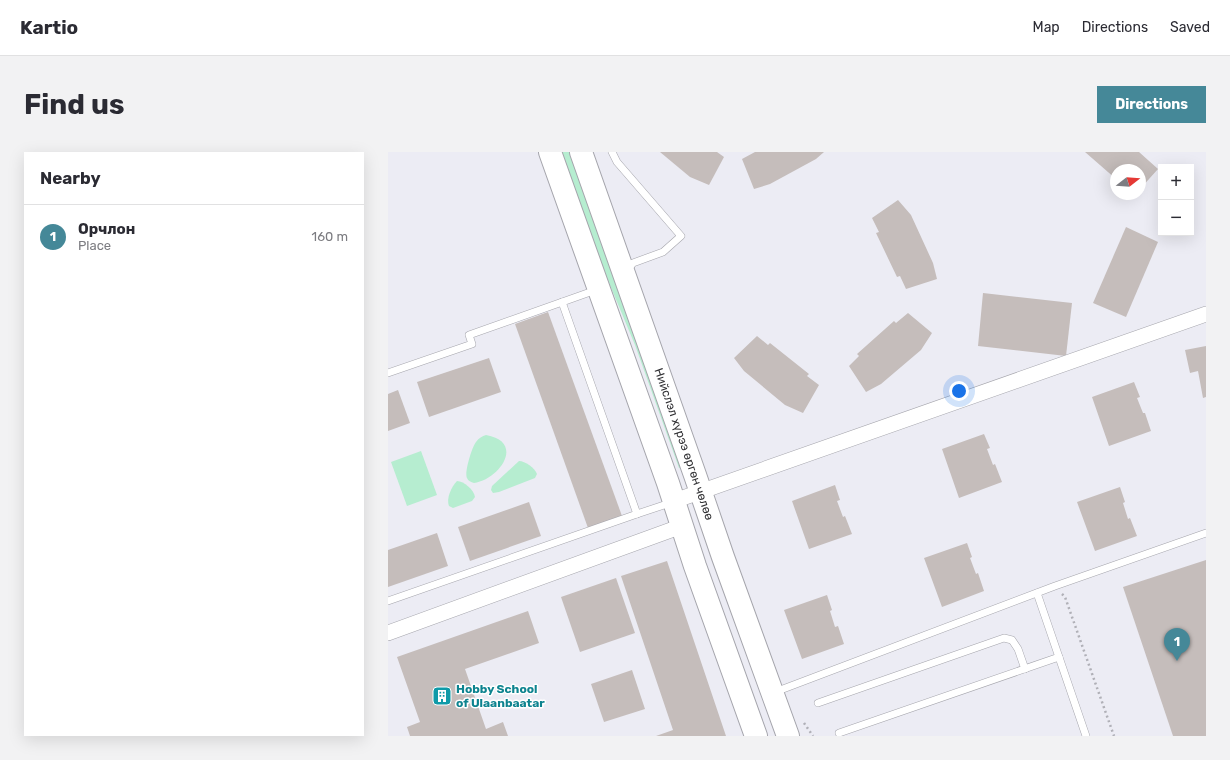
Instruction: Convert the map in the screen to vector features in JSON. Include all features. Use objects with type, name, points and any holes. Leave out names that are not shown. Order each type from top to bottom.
[{"type":"main road","points":[[550,152],[756,736]]},
{"type":"main road","name":"Нийслэл хүрээ өргөн чөлөө","points":[[581,152],[709,517],[788,736]]},
{"type":"main road","points":[[682,526],[709,517]]},
{"type":"street","points":[[674,501],[1206,314]]},
{"type":"street","points":[[388,633],[682,526]]},
{"type":"lane","points":[[612,152],[617,162],[681,236],[663,252],[633,263],[628,268],[625,277]]},
{"type":"lane","points":[[388,373],[472,344],[469,335],[598,289]]},
{"type":"lane","points":[[562,302],[638,514]]},
{"type":"lane","points":[[388,601],[674,501]]},
{"type":"lane","points":[[773,692],[1037,592],[1206,533]]},
{"type":"lane","points":[[1037,592],[1086,736]]},
{"type":"lane","points":[[818,703],[1004,638],[1012,640],[1018,649],[1025,669]]},
{"type":"lane","points":[[839,733],[1059,657]]},
{"type":"path","points":[[1055,586],[1065,598],[1114,736]]},
{"type":"green space","points":[[560,152],[572,152],[682,469],[679,468],[635,345],[594,247]]},
{"type":"green space","points":[[486,435],[498,439],[505,445],[506,452],[504,460],[492,475],[474,483],[468,480],[466,475],[469,460],[476,442],[481,437]]},
{"type":"green space","points":[[421,451],[437,495],[407,506],[391,462]]},
{"type":"green space","points":[[519,461],[534,469],[537,474],[535,478],[493,493],[491,490],[492,486]]},
{"type":"green space","points":[[457,481],[460,481],[468,486],[475,497],[472,501],[453,508],[449,506],[448,503],[451,490]]},
{"type":"building","points":[[660,152],[717,152],[724,157],[709,185],[690,177]]},
{"type":"building","points":[[755,152],[824,152],[816,159],[770,184],[754,189],[742,159]]},
{"type":"building","points":[[1085,152],[1139,152],[1158,169],[1146,182],[1146,164],[1110,164],[1110,174]]},
{"type":"building","points":[[898,200],[911,215],[933,263],[937,279],[906,289],[900,276],[897,277],[876,233],[879,232],[872,218]]},
{"type":"building","points":[[1126,227],[1158,242],[1126,317],[1093,303]]},
{"type":"building","points":[[983,293],[1072,303],[1066,356],[978,346]]},
{"type":"building","points":[[548,312],[622,516],[588,528],[515,324]]},
{"type":"building","points":[[908,313],[932,333],[921,350],[881,384],[866,392],[849,366],[859,356],[857,354],[894,321],[896,323]]},
{"type":"building","points":[[757,336],[768,345],[770,343],[809,374],[807,376],[819,385],[803,413],[785,405],[744,371],[734,358]]},
{"type":"building","points":[[1206,346],[1206,397],[1203,398],[1198,371],[1190,373],[1185,350]]},
{"type":"building","points":[[489,358],[501,392],[429,417],[417,382]]},
{"type":"building","points":[[1134,382],[1140,397],[1137,398],[1143,413],[1145,413],[1151,431],[1109,446],[1092,397]]},
{"type":"building","points":[[398,390],[410,423],[388,431],[388,394]]},
{"type":"building","points":[[984,434],[990,448],[987,449],[993,465],[995,464],[1002,482],[959,498],[942,449]]},
{"type":"building","points":[[835,485],[840,500],[837,501],[852,534],[809,549],[792,501]]},
{"type":"building","points":[[1120,487],[1125,502],[1123,503],[1128,519],[1130,518],[1137,536],[1095,551],[1077,502]]},
{"type":"building","points":[[529,502],[541,536],[470,561],[458,527]]},
{"type":"building","points":[[437,533],[448,566],[388,587],[388,550]]},
{"type":"building","points":[[967,543],[972,557],[970,558],[976,574],[978,573],[984,591],[942,607],[924,558]]},
{"type":"building","points":[[1206,560],[1206,736],[1173,736],[1123,587]]},
{"type":"building","points":[[667,561],[726,736],[656,736],[673,730],[621,576]]},
{"type":"building","points":[[616,578],[635,633],[580,652],[561,597]]},
{"type":"building","points":[[827,595],[832,610],[830,611],[835,627],[838,626],[844,644],[802,659],[784,610]]},
{"type":"building","name":"Hobby School of Ulaanbaatar","points":[[528,611],[539,643],[465,669],[486,729],[503,722],[508,736],[410,736],[407,727],[420,722],[397,657]]},
{"type":"building","points":[[632,670],[645,709],[604,722],[591,684]]},
{"type":"place","name":"Орчлон","points":[[1177,661]]},
{"type":"place","name":"Hobby School of Ulaanbaatar","points":[[442,696]]}]
